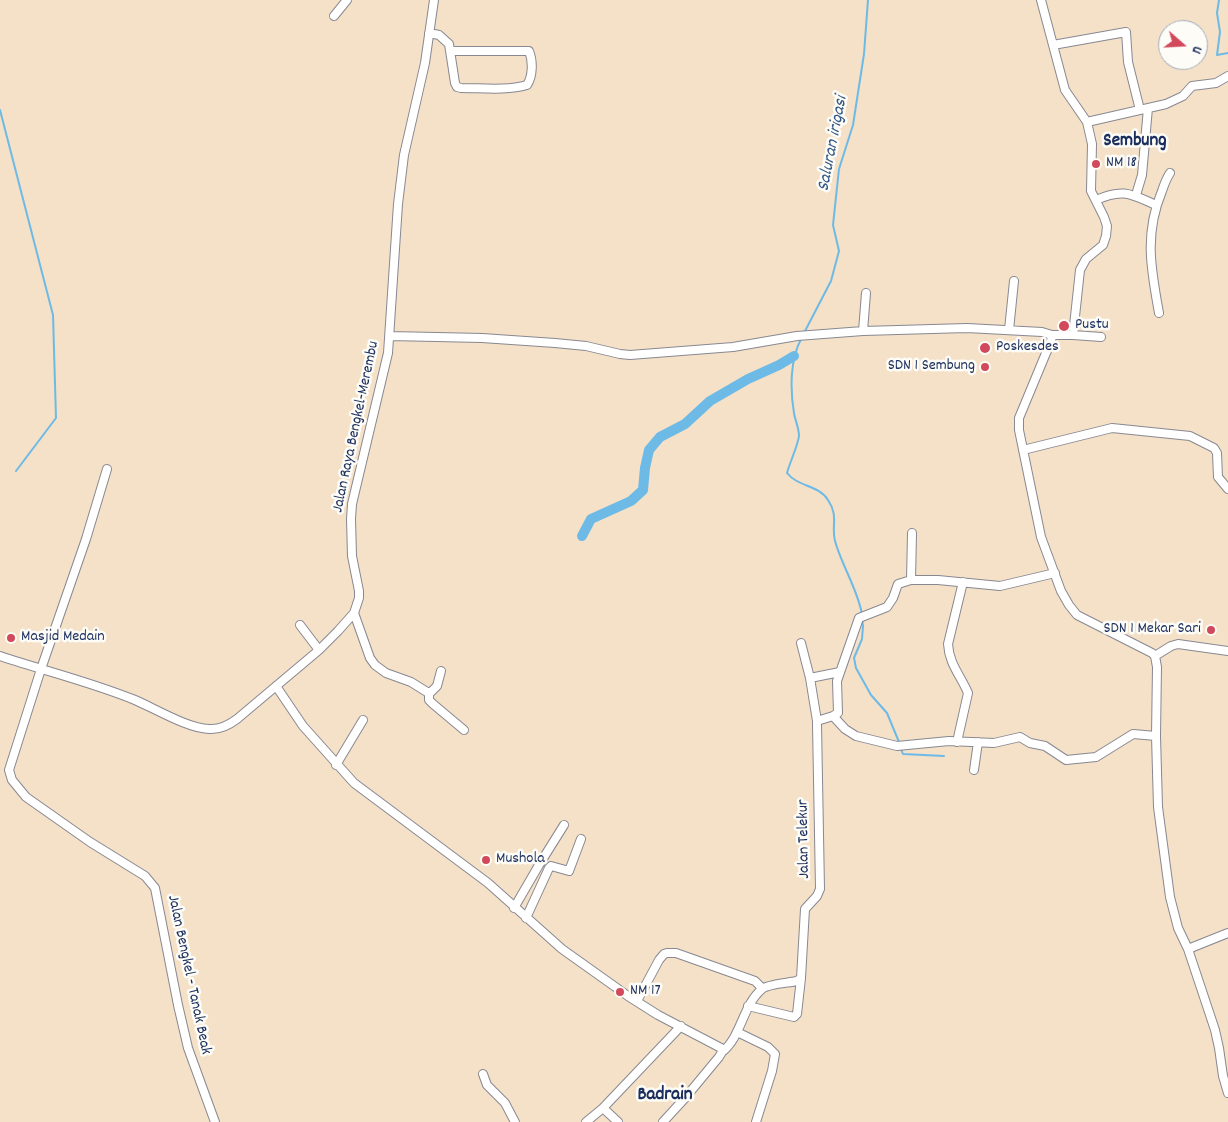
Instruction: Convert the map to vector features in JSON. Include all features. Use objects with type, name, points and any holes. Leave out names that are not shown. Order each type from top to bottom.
[{"type":"street","points":[[334,16],[347,0]]},
{"type":"street","name":"Jalan Raya Bengkel-Merembu","points":[[354,613],[359,598],[359,591],[352,556],[352,504],[388,353],[398,204],[404,155],[425,63],[434,0]]},
{"type":"street","points":[[1041,0],[1065,90],[1087,122],[1092,144],[1091,191],[1106,222],[1106,236],[1103,245],[1086,259],[1080,270],[1073,335]]},
{"type":"street","points":[[1053,45],[1126,32],[1128,62],[1144,109],[1142,175],[1136,195]]},
{"type":"street","points":[[429,33],[439,35],[449,44],[455,83],[458,87],[521,87],[527,85],[530,80],[532,62],[529,51],[451,51]]},
{"type":"street","points":[[1087,122],[1178,100],[1192,86],[1216,83],[1228,76]]},
{"type":"street","points":[[1159,313],[1149,245],[1156,206],[1170,174]]},
{"type":"street","points":[[1096,200],[1114,193],[1136,195],[1156,206]]},
{"type":"street","points":[[1009,330],[1014,281]]},
{"type":"street","points":[[864,331],[866,293]]},
{"type":"street","points":[[390,336],[555,342],[630,355],[733,347],[797,336],[864,331],[967,328],[1101,337]]},
{"type":"street","points":[[1052,335],[1019,418],[1022,450],[1040,537],[1054,573],[1069,605],[1077,616],[1155,656],[1157,667],[1158,807],[1170,897],[1178,928],[1188,949],[1214,1030],[1228,1093]]},
{"type":"street","points":[[1022,450],[1112,428],[1190,436],[1214,448],[1218,457],[1218,477],[1228,489]]},
{"type":"street","name":"Jalan Bengkel - Tanak Beak","points":[[107,469],[86,539],[10,764],[12,780],[26,797],[90,842],[145,876],[155,888],[188,1048],[214,1122]]},
{"type":"street","points":[[911,580],[912,533]]},
{"type":"street","points":[[1054,573],[1006,586],[911,580],[898,584],[894,598],[887,607],[863,616],[840,672],[836,688],[836,713],[845,730],[856,736],[897,746],[927,742],[994,742],[1020,737],[1030,743],[1044,746],[1062,759],[1069,760],[1096,757],[1133,734],[1156,736]]},
{"type":"street","points":[[957,742],[968,692],[957,675],[948,652],[948,644],[963,582]]},
{"type":"street","points":[[0,656],[135,700],[187,723],[210,729],[226,726],[234,722],[319,650],[354,613],[372,661],[386,672],[429,692]]},
{"type":"street","points":[[300,625],[319,650]]},
{"type":"street","name":"Jalan Telekur","points":[[748,1006],[794,1017],[797,1014],[805,909],[820,890],[817,721],[810,678],[801,643]]},
{"type":"street","points":[[1155,656],[1178,644],[1228,651]]},
{"type":"street","points":[[429,692],[435,689],[441,671]]},
{"type":"street","points":[[810,678],[840,672]]},
{"type":"street","points":[[276,686],[303,726],[354,784],[483,879],[562,950],[637,1002],[658,1015],[716,1044],[722,1052]]},
{"type":"street","points":[[429,692],[429,700],[464,730]]},
{"type":"street","points":[[817,721],[836,713]]},
{"type":"street","points":[[336,765],[363,720]]},
{"type":"street","points":[[974,770],[978,742]]},
{"type":"street","points":[[514,908],[564,825]]},
{"type":"street","points":[[526,918],[549,868],[551,866],[568,870],[581,838]]},
{"type":"street","points":[[1188,949],[1228,933]]},
{"type":"street","points":[[637,1002],[659,960],[664,954],[671,952],[702,961],[755,981],[762,988]]},
{"type":"street","points":[[662,1122],[690,1093],[722,1052],[731,1044],[748,1006],[762,988],[797,981],[801,978]]},
{"type":"street","points":[[586,1122],[603,1108],[680,1026]]},
{"type":"street","points":[[737,1032],[768,1047],[775,1054],[772,1071],[756,1122]]},
{"type":"street","points":[[482,1074],[487,1086],[505,1103],[515,1122]]},
{"type":"street","points":[[603,1108],[618,1122]]},
{"type":"waterway","name":"Saluran irigasi","points":[[804,333],[831,281],[839,251],[833,225],[839,169],[853,125],[864,54],[868,0]]},
{"type":"waterway","points":[[1219,0],[1217,13],[1220,32],[1217,55],[1228,53]]},
{"type":"waterway","points":[[0,110],[53,315],[56,418],[16,471]]},
{"type":"waterway","name":"Saluran irigasi","points":[[801,339],[793,365],[792,385],[794,413],[799,436],[787,473],[797,481],[819,491],[828,500],[834,516],[835,541],[857,595],[862,614]]},
{"type":"waterway","points":[[582,536],[591,519],[631,501],[643,490],[649,450],[660,437],[685,424],[710,401],[794,356]]},
{"type":"waterway","name":"Saluran irigasi","points":[[862,619],[862,639],[854,658],[856,668],[871,695],[887,713],[899,742]]},
{"type":"waterway","name":"Saluran irigasi","points":[[901,749],[903,754],[944,756]]},
{"type":"place","name":"NM 18","points":[[1096,164]]},
{"type":"place","name":"Pustu","points":[[1064,326]]},
{"type":"place","name":"Poskesdes","points":[[985,348]]},
{"type":"place","name":"SDN 1 Sembung","points":[[985,367]]},
{"type":"place","name":"SDN 1 Mekar Sari","points":[[1211,630]]},
{"type":"place","name":"Masjid Medain","points":[[11,638]]},
{"type":"place","name":"Mushola","points":[[486,860]]},
{"type":"place","name":"NM 17","points":[[620,992]]},
{"type":"district","name":"Sembung","points":[[1135,142]]},
{"type":"district","name":"Badrain","points":[[665,1096]]}]
